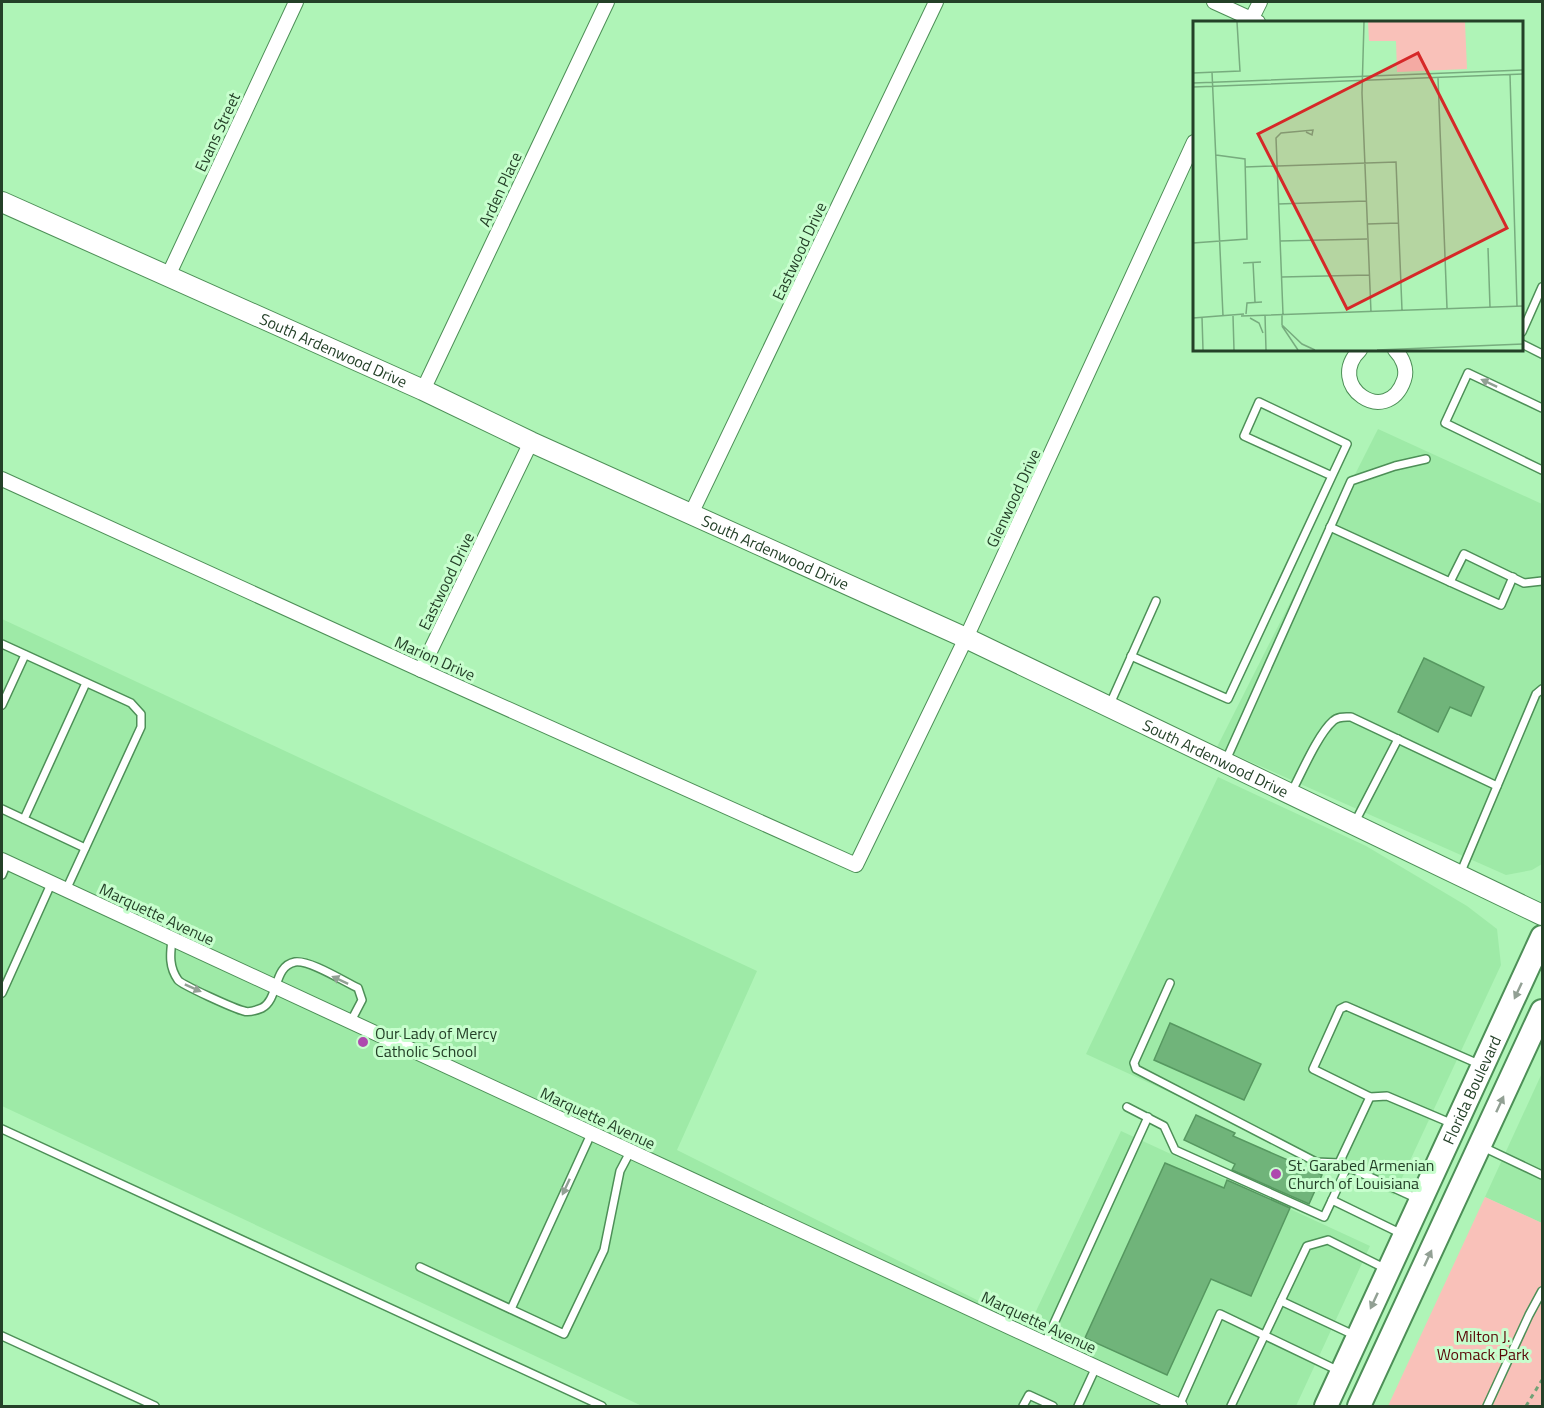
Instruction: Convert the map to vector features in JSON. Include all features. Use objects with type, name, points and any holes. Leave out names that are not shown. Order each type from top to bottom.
[{"type":"main road","name":"Florida Boulevard","points":[[1326,1407],[1542,938]]},
{"type":"main road","name":"Florida Boulevard","points":[[1359,1407],[1542,1011]]},
{"type":"street","name":"Evans Street","points":[[168,276],[296,2]]},
{"type":"street","name":"Arden Place","points":[[423,390],[607,2]]},
{"type":"street","name":"Eastwood Drive","points":[[691,514],[936,2]]},
{"type":"street","points":[[1214,2],[1253,21],[1260,2]]},
{"type":"street","name":"Glenwood Drive","points":[[856,865],[966,638],[1193,144]]},
{"type":"street","name":"South Ardenwood Drive","points":[[2,202],[423,390],[531,442],[966,638],[1542,915]]},
{"type":"street","points":[[1359,351],[1353,358],[1349,374],[1350,384],[1361,396],[1376,402],[1391,399],[1398,394],[1404,382],[1406,375],[1402,357],[1396,351]]},
{"type":"street","name":"Eastwood Drive","points":[[421,670],[531,442]]},
{"type":"street","name":"Marion Drive","points":[[2,479],[856,865]]},
{"type":"street","name":"Marquette Avenue","points":[[3,866],[66,890],[1180,1406]]},
{"type":"lane","points":[[1523,328],[1542,287]]},
{"type":"lane","points":[[1523,345],[1542,354]]},
{"type":"lane","points":[[1542,408],[1468,373],[1445,423],[1542,470]]},
{"type":"lane","points":[[1131,656],[1228,699],[1347,444],[1259,402],[1244,436],[1332,476]]},
{"type":"lane","points":[[1225,762],[1351,481],[1395,466],[1426,459]]},
{"type":"lane","points":[[1330,527],[1501,605],[1513,577]]},
{"type":"lane","points":[[1450,582],[1464,554],[1524,583],[1542,581]]},
{"type":"lane","points":[[1108,706],[1156,601]]},
{"type":"lane","points":[[2,644],[131,703],[141,714],[141,727],[66,890]]},
{"type":"lane","points":[[2,705],[25,655]]},
{"type":"lane","points":[[24,819],[86,683]]},
{"type":"lane","points":[[1460,874],[1536,694],[1542,689]]},
{"type":"lane","points":[[1291,794],[1314,747],[1333,720],[1340,717],[1351,717],[1497,786]]},
{"type":"lane","points":[[1355,824],[1398,739]]},
{"type":"lane","points":[[2,809],[85,848]]},
{"type":"lane","points":[[2,993],[51,884]]},
{"type":"lane","points":[[172,940],[170,958],[173,970],[180,982],[246,1012],[267,1005],[283,969],[292,963],[303,962],[358,988],[362,1000],[350,1023]]},
{"type":"lane","points":[[1170,983],[1134,1063],[1136,1069],[1316,1162],[1339,1163],[1421,1200]]},
{"type":"lane","points":[[1456,1125],[1387,1096],[1370,1097],[1313,1070],[1340,1009],[1346,1006],[1483,1066]]},
{"type":"lane","points":[[1339,1163],[1370,1097]]},
{"type":"lane","points":[[1127,1107],[1164,1126],[1175,1150],[1324,1217],[1347,1167]]},
{"type":"lane","points":[[1045,1343],[1148,1117]]},
{"type":"lane","points":[[2,1130],[602,1407]]},
{"type":"lane","points":[[510,1309],[591,1134]]},
{"type":"lane","points":[[1480,1146],[1542,1175]]},
{"type":"lane","points":[[420,1267],[564,1334],[604,1250],[620,1171],[630,1152]]},
{"type":"lane","points":[[1332,1200],[1405,1235]]},
{"type":"lane","points":[[1231,1407],[1307,1246],[1328,1240],[1389,1270]]},
{"type":"lane","points":[[1487,1407],[1542,1291]]},
{"type":"lane","points":[[1281,1301],[1358,1337]]},
{"type":"lane","points":[[1180,1406],[1220,1314],[1342,1372]]},
{"type":"lane","points":[[2,1336],[155,1407]]},
{"type":"lane","points":[[1078,1407],[1096,1367]]},
{"type":"lane","points":[[1023,1407],[1029,1395],[1053,1407]]},
{"type":"path","points":[[1526,1407],[1542,1380]]},
{"type":"shaded area","points":[[1378,429],[1542,504],[1542,864],[1532,870],[1506,875],[1217,747]]},
{"type":"shaded area","name":"Our Lady of Mercy Catholic School","points":[[2,619],[757,971],[677,1150],[1029,1326],[1121,1131],[1370,1246],[1296,1406],[642,1406],[2,1106]]},
{"type":"shaded area","points":[[1218,777],[1366,846],[1467,906],[1497,929],[1501,965],[1394,1195],[1086,1054]]},
{"type":"shaded area","points":[[1542,1073],[1542,1223],[1485,1197]]},
{"type":"green space","name":"Milton J. Womack Park","points":[[1485,1197],[1542,1223],[1542,1406],[1388,1406]]},
{"type":"building","points":[[1424,658],[1484,687],[1471,716],[1450,707],[1438,732],[1398,712]]},
{"type":"building","points":[[1170,1023],[1261,1064],[1244,1100],[1154,1060]]},
{"type":"building","name":"St. Garabed Armenian Church of Louisiana","points":[[1196,1115],[1235,1133],[1233,1136],[1322,1175],[1309,1204],[1232,1170],[1235,1164],[1184,1140]]},
{"type":"building","points":[[1165,1163],[1224,1188],[1227,1180],[1290,1208],[1251,1296],[1211,1279],[1167,1375],[1085,1338]]},
{"type":"place","name":"Our Lady of Mercy Catholic School","points":[[363,1042]]},
{"type":"place","name":"St. Garabed Armenian Church of Louisiana","points":[[1276,1174]]}]
